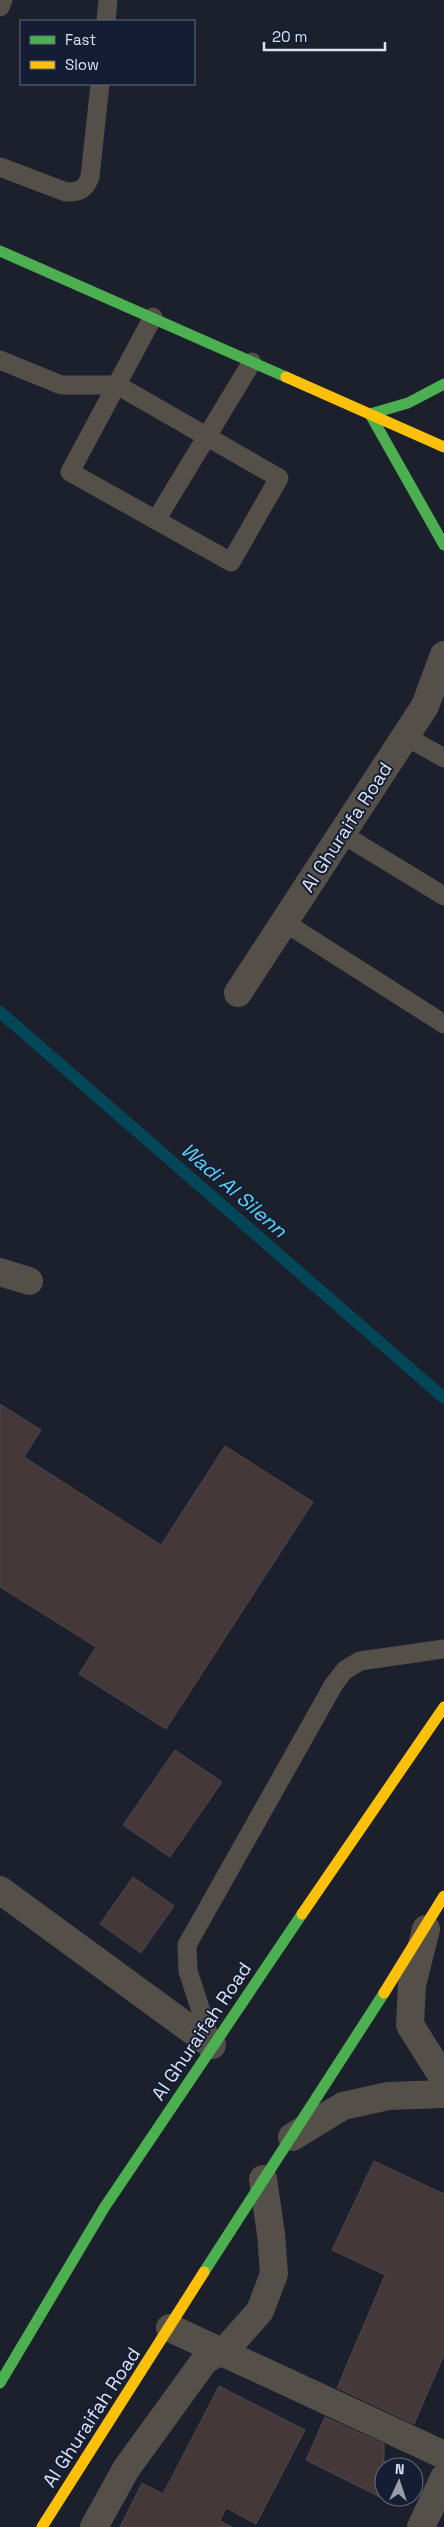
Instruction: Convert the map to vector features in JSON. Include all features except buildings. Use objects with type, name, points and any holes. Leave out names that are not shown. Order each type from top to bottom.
[{"type":"main road","points":[[0,251],[444,447]]},
{"type":"main road","points":[[370,414],[408,403],[444,384]]},
{"type":"main road","points":[[370,414],[444,545]]},
{"type":"main road","name":"Al Ghuraifah Road","points":[[0,2383],[104,2208],[212,2045],[444,1707]]},
{"type":"main road","name":"Al Ghuraifah Road","points":[[42,2527],[444,1896]]},
{"type":"street","name":"Al Ghuraifa Road","points":[[238,993],[425,706],[444,654]]},
{"type":"street","points":[[0,1272],[29,1281]]},
{"type":"street","points":[[0,1890],[212,2045]]},
{"type":"street","points":[[427,1923],[412,1985],[410,2025],[444,2079]]},
{"type":"street","points":[[292,2137],[343,2106],[388,2096],[444,2094]]},
{"type":"street","points":[[94,2527],[132,2461],[205,2360],[228,2347],[260,2311],[274,2274],[271,2234],[262,2179]]},
{"type":"street","points":[[170,2328],[444,2455]]},
{"type":"street","points":[[421,2527],[444,2478]]},
{"type":"lane","points":[[0,7],[3,0]]},
{"type":"lane","points":[[106,20],[108,0]]},
{"type":"lane","points":[[0,167],[66,192],[77,192],[86,187],[90,177],[100,85]]},
{"type":"lane","points":[[0,360],[61,385],[117,386],[279,478],[231,562],[70,472],[117,386],[153,317]]},
{"type":"lane","points":[[156,520],[252,362]]},
{"type":"lane","points":[[405,736],[444,758]]},
{"type":"lane","points":[[342,834],[444,896]]},
{"type":"lane","points":[[284,922],[444,1024]]},
{"type":"lane","points":[[212,2045],[188,1971],[187,1945],[334,1684],[345,1670],[360,1661],[444,1649]]},
{"type":"waterway","name":"Wadi Al Silenn","points":[[0,1012],[444,1398]]},
{"type":"traffic: fast","points":[[0,251],[286,377]]},
{"type":"traffic: fast","points":[[444,384],[408,403],[370,414],[444,545]]},
{"type":"traffic: fast","points":[[0,2383],[104,2208],[302,1914]]},
{"type":"traffic: fast","points":[[204,2272],[384,1993]]},
{"type":"traffic: slow","points":[[286,377],[444,447]]},
{"type":"traffic: slow","points":[[302,1914],[444,1707]]},
{"type":"traffic: slow","points":[[384,1993],[444,1896]]},
{"type":"traffic: slow","points":[[42,2527],[204,2272]]}]
